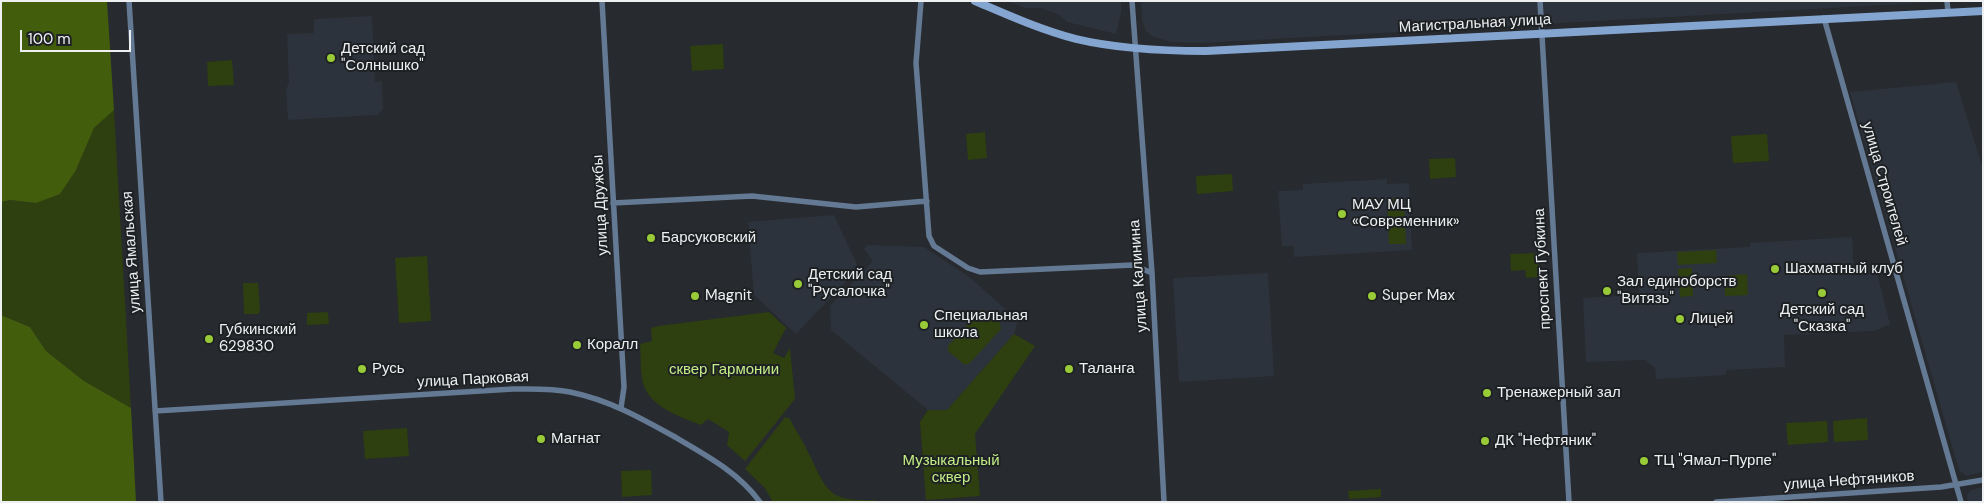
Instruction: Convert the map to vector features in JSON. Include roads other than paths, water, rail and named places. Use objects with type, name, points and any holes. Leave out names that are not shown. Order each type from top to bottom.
[{"type":"main road","name":"Магистральная улица","points":[[975,1],[1034,25],[1076,38],[1135,48],[1181,51],[1232,51],[1983,11]]},
{"type":"street","name":"улица Ямальская","points":[[129,1],[161,502]]},
{"type":"street","name":"улица Дружбы","points":[[602,1],[624,387],[620,408]]},
{"type":"street","points":[[921,1],[916,63],[929,236],[934,246],[974,271],[987,273],[1133,265],[1152,272]]},
{"type":"street","name":"улица Калинина","points":[[1132,1],[1152,272],[1164,502]]},
{"type":"street","name":"проспект Губкина","points":[[1540,1],[1569,502]]},
{"type":"street","points":[[1947,1],[1948,12]]},
{"type":"street","name":"улица Строителей","points":[[1824,18],[1961,502]]},
{"type":"street","points":[[613,203],[752,196],[856,207],[927,202]]},
{"type":"street","name":"улица Парковая","points":[[155,411],[536,389],[570,392],[620,408],[717,462],[743,482],[760,502]]},
{"type":"street","name":"улица Нефтяников","points":[[1716,502],[1957,486],[1983,480]]},
{"type":"place","name":"Детский сад \"Солнышко\"","points":[[331,58]]},
{"type":"place","name":"МАУ МЦ «Современник»","points":[[1342,214]]},
{"type":"place","name":"Барсуковский","points":[[651,238]]},
{"type":"place","name":"Шахматный клуб","points":[[1775,269]]},
{"type":"place","name":"Детский сад \"Русалочка\"","points":[[798,284]]},
{"type":"place","name":"Зал единоборств \"Витязь\"","points":[[1607,291]]},
{"type":"place","name":"Детский сад \"Сказка\"","points":[[1822,293]]},
{"type":"place","name":"Magnit","points":[[695,296]]},
{"type":"place","name":"Super Max","points":[[1372,296]]},
{"type":"place","name":"Лицей","points":[[1680,319]]},
{"type":"place","name":"Специальная школа","points":[[924,325]]},
{"type":"place","name":"Губкинский 629830","points":[[209,339]]},
{"type":"place","name":"Коралл","points":[[577,345]]},
{"type":"place","name":"Русь","points":[[362,369]]},
{"type":"place","name":"Таланга","points":[[1069,369]]},
{"type":"place","name":"Тренажерный зал","points":[[1487,393]]},
{"type":"place","name":"Магнат","points":[[541,439]]},
{"type":"place","name":"ДК \"Нефтяник\"","points":[[1485,441]]},
{"type":"place","name":"ТЦ \"Ямал-Пурпе\"","points":[[1644,461]]},
{"type":"park label","name":"сквер Гармонии","points":[[724,370]]},
{"type":"park label","name":"Музыкальный сквер","points":[[951,470]]}]
